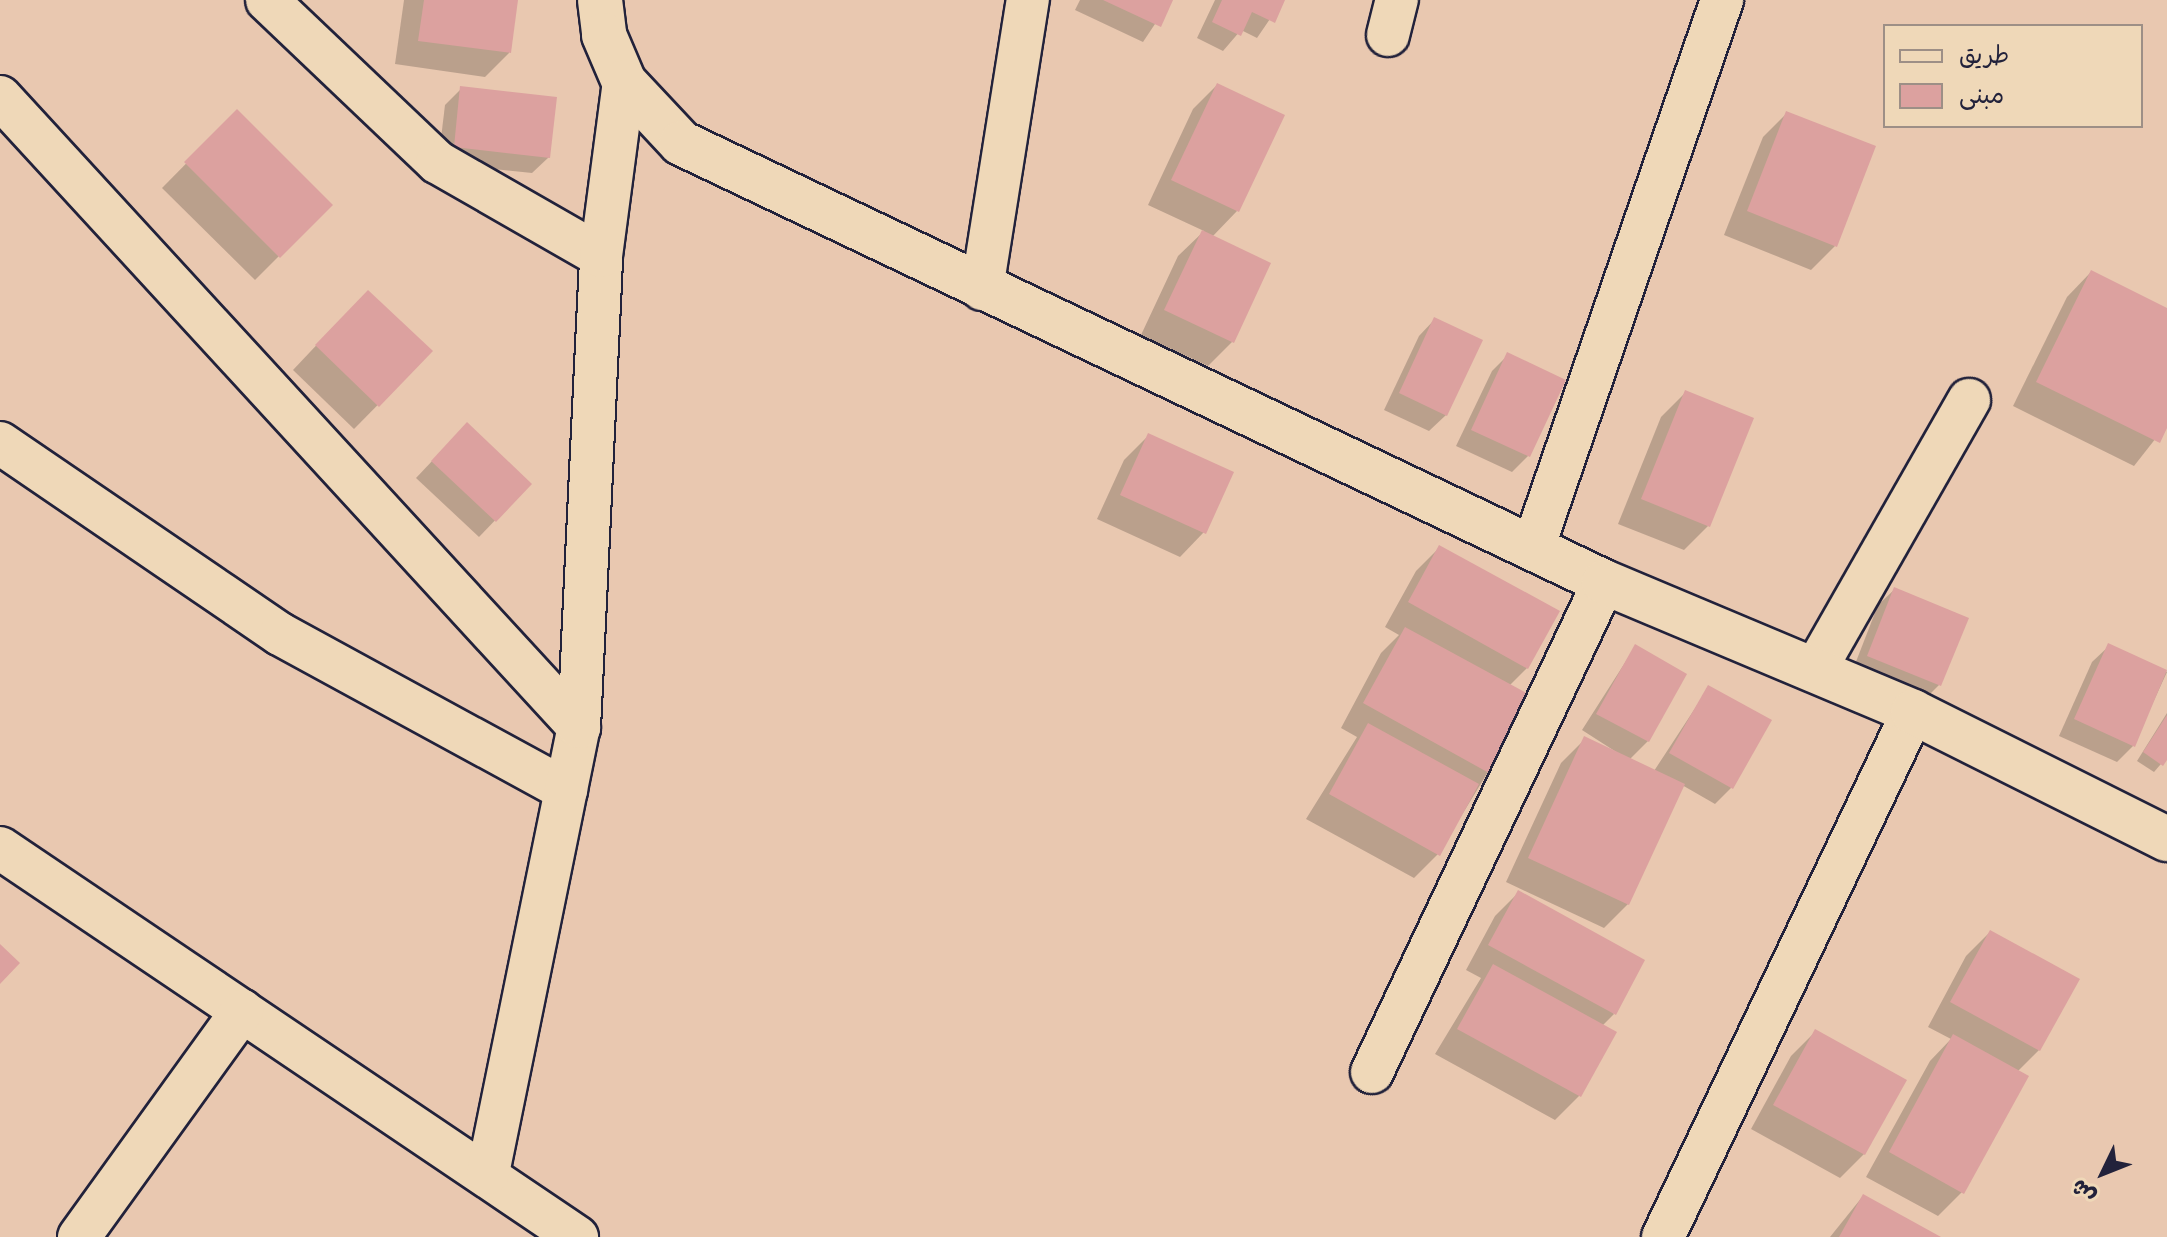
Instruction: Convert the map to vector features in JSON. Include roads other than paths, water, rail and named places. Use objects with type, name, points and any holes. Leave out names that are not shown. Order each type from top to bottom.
[{"type":"street","points":[[267,0],[437,162],[601,256]]},
{"type":"street","points":[[600,0],[604,35],[624,82],[681,143],[982,289],[1604,582],[1913,712],[2167,839]]},
{"type":"street","points":[[982,289],[1028,0]]},
{"type":"street","points":[[1533,548],[1722,0]]},
{"type":"street","points":[[488,1173],[579,727],[601,256],[624,82]]},
{"type":"street","points":[[0,97],[579,727]]},
{"type":"street","points":[[1815,670],[1969,400]]},
{"type":"street","points":[[0,443],[280,634],[566,790]]},
{"type":"street","points":[[1372,1072],[1604,582]]},
{"type":"street","points":[[1663,1237],[1913,712]]},
{"type":"street","points":[[0,848],[488,1173],[577,1237]]},
{"type":"street","points":[[79,1237],[242,1011]]}]
